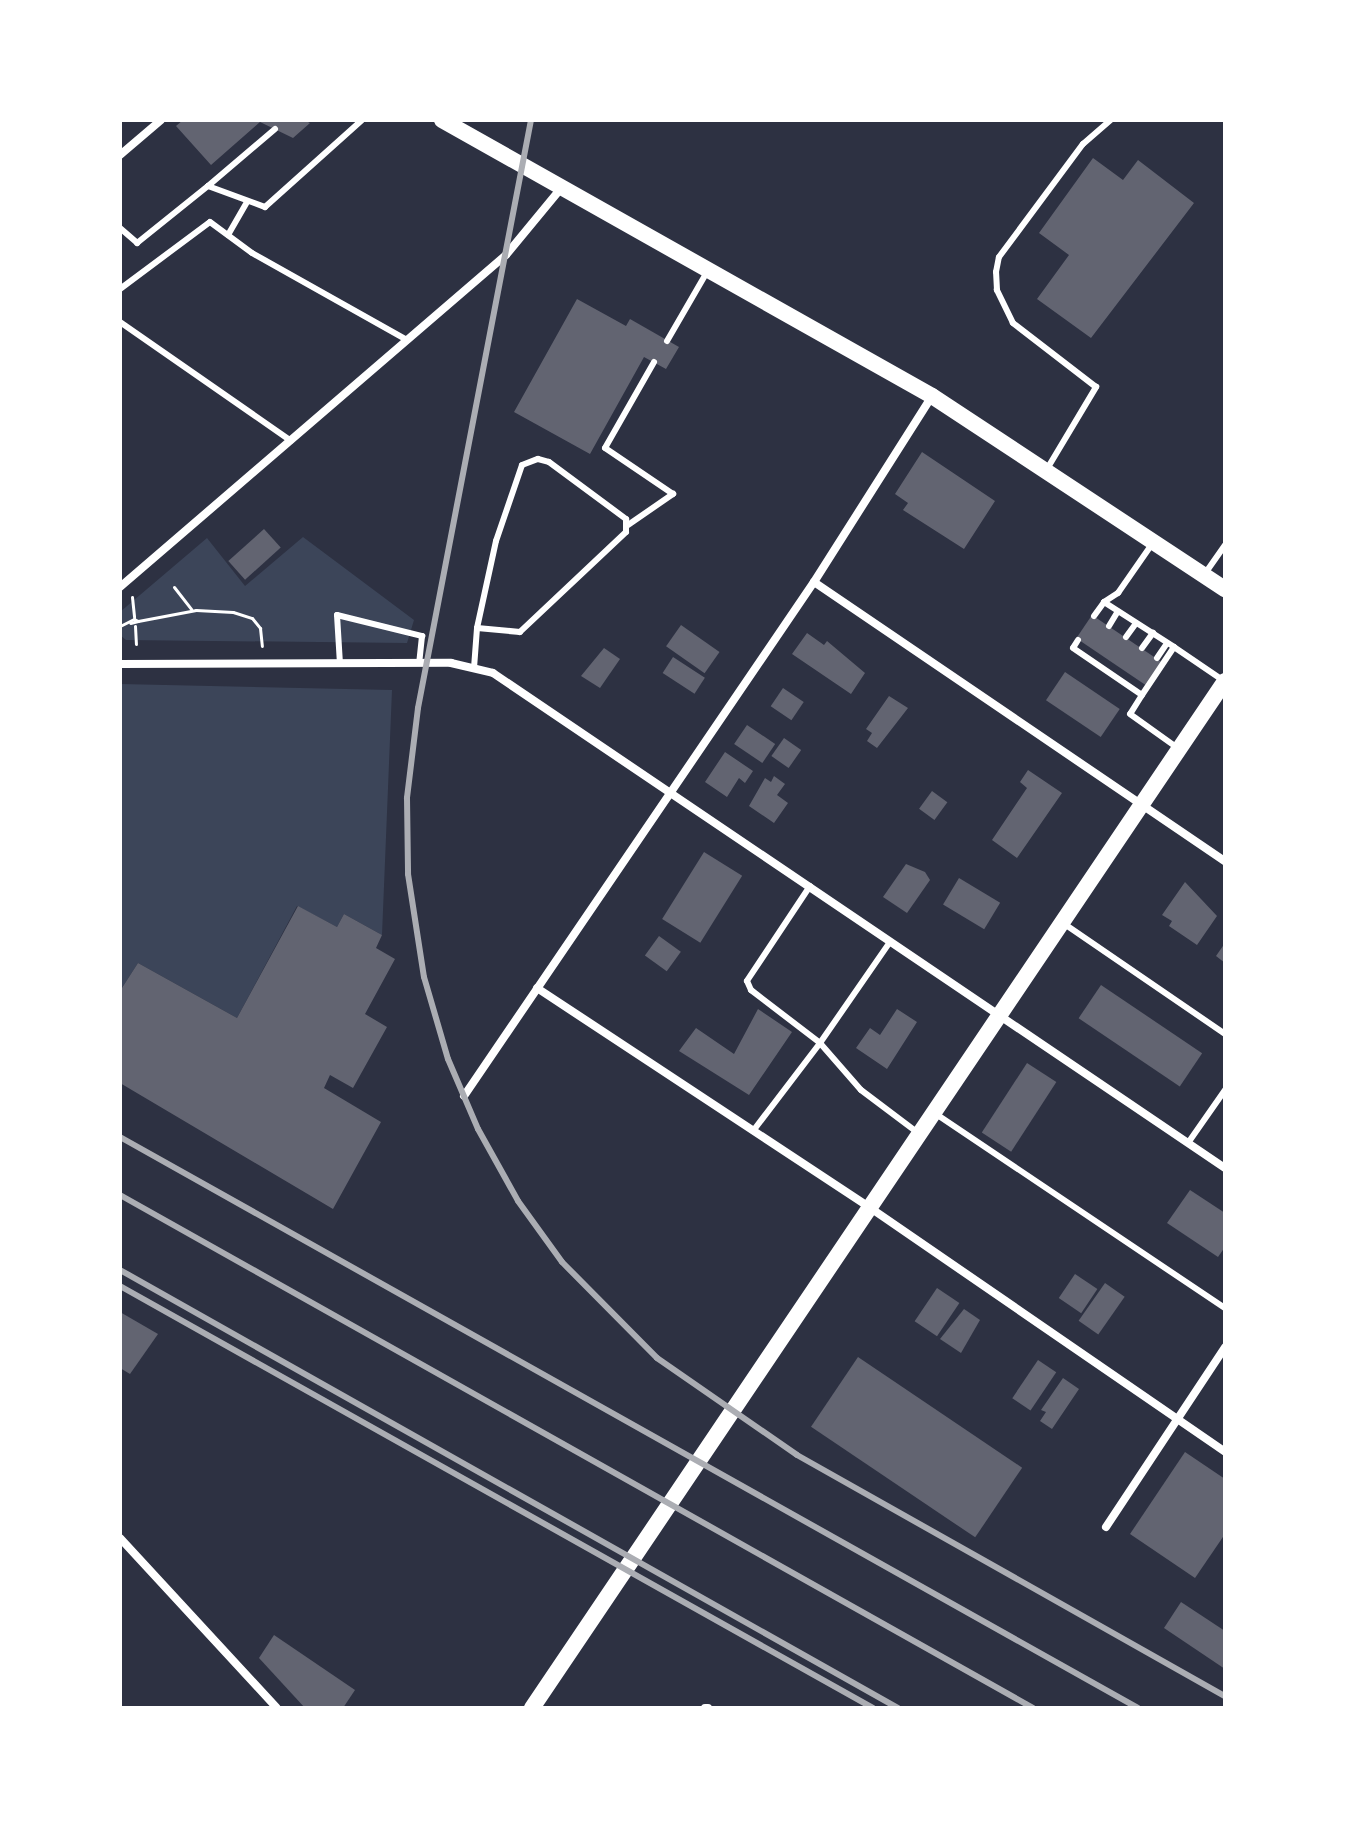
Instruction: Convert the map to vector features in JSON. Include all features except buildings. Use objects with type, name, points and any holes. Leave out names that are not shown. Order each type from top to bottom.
[{"type":"main road","points":[[442,120],[932,396],[1225,589]]},
{"type":"main road","points":[[532,1708],[1225,682]]},
{"type":"street","points":[[120,155],[161,120]]},
{"type":"street","points":[[120,587],[506,255],[562,187]]},
{"type":"street","points":[[464,1096],[669,789],[814,582],[932,396]]},
{"type":"street","points":[[814,582],[1225,861]]},
{"type":"street","points":[[120,664],[419,663],[474,668],[507,681],[1225,1168]]},
{"type":"street","points":[[537,988],[869,1207],[1225,1452]]},
{"type":"street","points":[[1106,1527],[1225,1347]]},
{"type":"street","points":[[120,1538],[277,1708]]},
{"type":"lane","points":[[208,186],[265,207],[362,120]]},
{"type":"lane","points":[[1047,469],[1096,387],[1013,323],[997,290],[996,272],[999,257],[1083,144],[1111,120]]},
{"type":"lane","points":[[120,228],[137,243],[275,129]]},
{"type":"lane","points":[[228,235],[247,202]]},
{"type":"lane","points":[[120,289],[210,222],[407,340]]},
{"type":"lane","points":[[667,341],[709,269]]},
{"type":"lane","points":[[120,322],[291,441]]},
{"type":"lane","points":[[477,628],[520,632],[628,525],[673,494],[605,448],[654,362]]},
{"type":"lane","points":[[474,668],[477,628],[496,541],[517,475],[528,461],[549,462],[628,525]]},
{"type":"lane","points":[[1094,616],[1104,602],[1118,593],[1154,541]]},
{"type":"lane","points":[[1204,575],[1225,545]]},
{"type":"lane","points":[[1104,602],[1225,682]]},
{"type":"lane","points":[[1109,626],[1118,611]]},
{"type":"lane","points":[[340,664],[337,615],[422,636],[419,663]]},
{"type":"lane","points":[[1126,637],[1136,623]]},
{"type":"lane","points":[[1142,648],[1153,633]]},
{"type":"lane","points":[[1078,640],[1073,648],[1142,695]]},
{"type":"lane","points":[[1157,658],[1167,643]]},
{"type":"lane","points":[[1174,647],[1130,714],[1179,749]]},
{"type":"lane","points":[[1087,658],[1093,649]]},
{"type":"lane","points":[[1104,670],[1110,661]]},
{"type":"lane","points":[[1121,681],[1127,672]]},
{"type":"lane","points":[[1135,690],[1141,681]]},
{"type":"lane","points":[[810,886],[747,981],[751,990],[820,1043],[861,1090],[920,1134]]},
{"type":"lane","points":[[1063,923],[1225,1034]]},
{"type":"lane","points":[[753,1131],[820,1043],[890,942]]},
{"type":"lane","points":[[1188,1143],[1225,1090]]},
{"type":"lane","points":[[935,1113],[1225,1308]]},
{"type":"path","points":[[174,587],[192,611]]},
{"type":"path","points":[[132,597],[136,644]]},
{"type":"path","points":[[120,626],[192,611],[252,618],[260,628],[262,646]]},
{"type":"shaded area","points":[[303,537],[414,620],[407,643],[126,640],[120,635],[120,612],[207,538],[245,586]]},
{"type":"shaded area","points":[[120,684],[392,690],[382,935],[344,914],[337,927],[297,906],[237,1018],[138,963],[120,991]]},
{"type":"railway","points":[[531,120],[418,708],[407,798],[408,874],[424,977],[448,1059],[478,1129],[518,1201],[562,1262],[657,1358],[797,1455],[1225,1696]]},
{"type":"railway","points":[[120,1137],[1138,1708]]},
{"type":"railway","points":[[120,1195],[1033,1708]]},
{"type":"railway","points":[[120,1270],[898,1708]]},
{"type":"railway","points":[[120,1286],[873,1708]]}]
